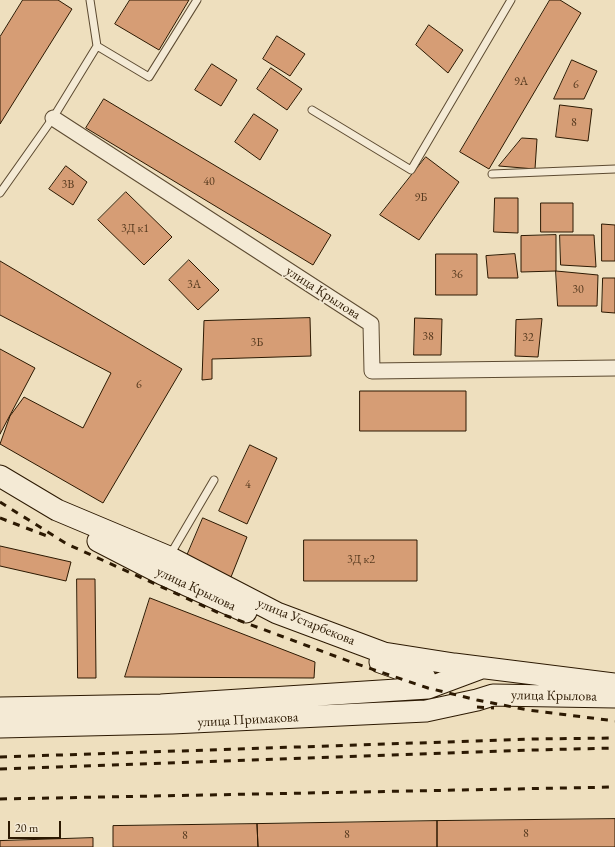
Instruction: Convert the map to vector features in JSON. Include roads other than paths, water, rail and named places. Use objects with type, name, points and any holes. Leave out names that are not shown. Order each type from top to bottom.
[{"type":"main road","name":"улица Устарбекова","points":[[0,476],[57,510],[166,566],[276,613],[384,653],[482,668],[615,684]]},
{"type":"main road","name":"улица Крылова","points":[[0,485],[55,518],[166,566],[270,623],[427,683],[480,699],[615,697]]},
{"type":"main road","points":[[427,683],[482,668],[480,699]]},
{"type":"main road","name":"улица Примакова","points":[[0,708],[161,705],[427,683]]},
{"type":"main road","name":"улица Примакова","points":[[0,727],[172,723],[426,711],[480,699]]},
{"type":"street","name":"улица Крылова","points":[[53,118],[371,324],[372,371],[615,368]]},
{"type":"lane","points":[[0,193],[53,118],[97,46],[90,0]]},
{"type":"lane","points":[[97,46],[149,77],[196,0]]},
{"type":"lane","points":[[312,110],[411,170],[511,0]]},
{"type":"lane","points":[[492,174],[615,170]]},
{"type":"lane","points":[[166,566],[214,480]]},
{"type":"railway","points":[[0,502],[67,544],[219,613],[351,662],[428,688],[477,700],[528,710],[615,721]]},
{"type":"railway","points":[[0,518],[47,536]]},
{"type":"railway","points":[[477,707],[494,708]]},
{"type":"railway","points":[[0,757],[535,739],[615,738]]},
{"type":"railway","points":[[0,769],[615,748]]},
{"type":"railway","points":[[0,799],[615,787]]}]
